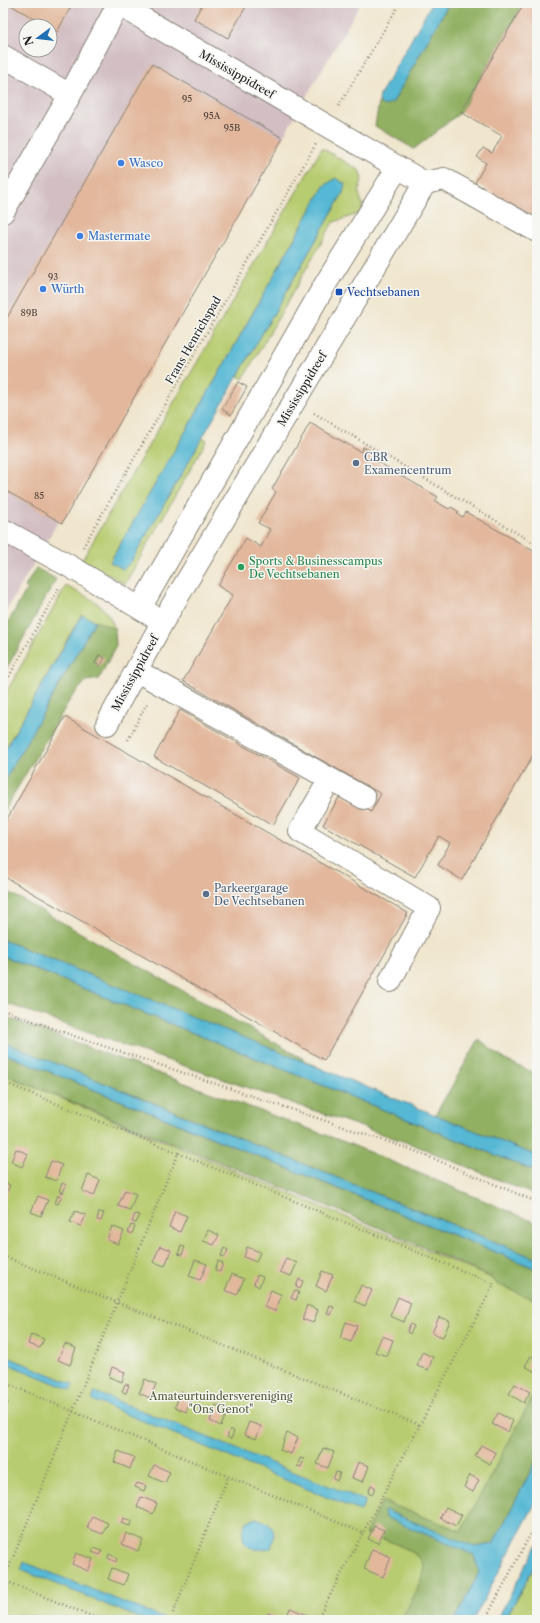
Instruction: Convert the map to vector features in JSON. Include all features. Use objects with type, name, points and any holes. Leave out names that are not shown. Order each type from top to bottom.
[{"type":"street","name":"Mississippidreef","points":[[3,212],[70,95],[119,4],[425,183],[163,621],[107,724]]},
{"type":"street","points":[[3,56],[70,95]]},
{"type":"street","points":[[140,608],[326,283],[398,167]]},
{"type":"street","points":[[425,183],[444,179],[537,231]]},
{"type":"street","points":[[3,530],[71,567],[163,621]]},
{"type":"street","points":[[137,671],[364,798]]},
{"type":"street","points":[[330,779],[300,831],[429,908],[390,981]]},
{"type":"path","name":"Frans Henrichspad","points":[[3,687],[326,126],[400,3]]},
{"type":"path","points":[[312,412],[537,545]]},
{"type":"path","points":[[128,740],[157,683]]},
{"type":"path","points":[[3,1010],[415,1150],[537,1202]]},
{"type":"path","points":[[3,1082],[494,1284],[317,1620]]},
{"type":"path","points":[[101,1620],[3,1581],[178,1153]]},
{"type":"path","points":[[3,1256],[419,1425]]},
{"type":"path","points":[[3,1382],[363,1533]]},
{"type":"path","points":[[173,1613],[228,1477]]},
{"type":"path","points":[[485,1620],[537,1522]]},
{"type":"shaded area","points":[[3,3],[361,3],[3,616]]},
{"type":"green space","points":[[449,3],[524,3],[461,112],[414,149],[375,126],[379,102],[384,106],[393,102]]},
{"type":"green space","points":[[322,148],[359,170],[362,180],[359,194],[363,206],[358,214],[334,222],[331,226],[243,379],[238,376],[343,193],[345,184],[336,178],[324,186],[217,377],[110,562],[123,569],[131,562],[202,438],[207,440],[125,584],[82,560]]},
{"type":"green space","points":[[36,568],[56,579],[3,675],[3,631],[27,589],[25,587]]},
{"type":"green space","points":[[66,586],[96,602],[111,620],[115,629],[81,615],[3,753],[3,698]]},
{"type":"green space","points":[[95,621],[115,629],[116,645],[99,679],[86,681],[71,698],[3,812],[3,783]]},
{"type":"green space","points":[[3,889],[323,1070],[3,940]]},
{"type":"green space","points":[[3,956],[537,1172],[537,1196],[417,1146],[3,1002]]},
{"type":"green space","points":[[3,1016],[350,1144],[537,1223],[537,1259],[3,1042]]},
{"type":"green space","points":[[479,1039],[505,1060],[537,1074],[537,1156],[435,1115]]},
{"type":"green space","points":[[3,1053],[537,1269],[537,1301],[497,1284],[491,1277],[352,1216],[3,1074]]},
{"type":"green space","name":"Amateurtuindersvereniging \"Ons Genot\"","points":[[3,1074],[537,1297],[537,1451],[447,1620],[3,1620]]},
{"type":"green space","points":[[537,1389],[537,1459],[455,1620],[400,1620],[419,1586],[424,1572],[424,1567],[416,1555],[408,1550],[389,1541],[365,1534],[382,1501],[461,1531]]},
{"type":"green space","points":[[537,1562],[537,1620],[505,1620],[508,1614]]},
{"type":"water","points":[[432,3],[449,3],[393,102],[384,106],[379,102],[380,95]]},
{"type":"water","points":[[336,178],[345,184],[343,193],[131,562],[123,569],[110,562],[217,377],[324,186]]},
{"type":"water","points":[[82,615],[95,621],[3,783],[3,753]]},
{"type":"water","points":[[3,940],[537,1156],[537,1172],[3,956]]},
{"type":"water","points":[[3,1042],[537,1259],[537,1269],[3,1053]]},
{"type":"water","points":[[3,1355],[73,1384],[71,1390],[3,1362]]},
{"type":"water","points":[[95,1392],[366,1501],[360,1511],[92,1400]]},
{"type":"water","points":[[537,1459],[537,1500],[473,1620],[455,1620],[479,1572],[474,1555],[385,1517],[385,1510],[475,1547],[493,1544]]},
{"type":"water","points":[[256,1518],[267,1523],[274,1533],[271,1548],[251,1548],[244,1541],[243,1530],[246,1522]]},
{"type":"water","points":[[537,1544],[537,1561],[505,1620],[497,1620]]},
{"type":"water","points":[[24,1562],[168,1620],[144,1620],[21,1570]]},
{"type":"building","points":[[7,3],[73,3],[58,30],[58,18],[33,18]]},
{"type":"building","points":[[203,3],[248,3],[228,38],[194,19]]},
{"type":"building","points":[[524,3],[537,3],[537,218],[475,183],[486,163],[477,157],[483,148],[492,153],[502,136],[461,112]]},
{"type":"building","points":[[152,64],[283,138],[62,523],[3,489],[3,325]]},
{"type":"building","points":[[238,382],[247,387],[231,415],[222,409]]},
{"type":"building","points":[[310,423],[361,452],[363,447],[374,453],[371,458],[438,497],[435,501],[449,509],[451,507],[459,512],[457,514],[463,517],[466,512],[537,553],[537,748],[462,880],[438,865],[450,843],[439,836],[415,877],[323,825],[341,794],[371,812],[381,794],[183,681],[233,595],[218,586],[246,538],[261,547],[270,529],[258,523],[276,492],[272,489]]},
{"type":"building","points":[[99,655],[105,658],[100,666],[95,663]]},
{"type":"building","points":[[180,710],[300,778],[273,825],[154,757]]},
{"type":"building","name":"Parkeergarage De Vechtsebanen","points":[[65,717],[408,913],[324,1060],[3,876],[3,826]]},
{"type":"building","points":[[16,1149],[28,1154],[22,1167],[11,1162]]},
{"type":"building","points":[[51,1161],[62,1165],[56,1181],[45,1177]]},
{"type":"building","points":[[88,1175],[100,1180],[94,1196],[82,1191]]},
{"type":"building","points":[[3,1182],[10,1185],[3,1202]]},
{"type":"building","points":[[62,1183],[66,1185],[63,1193],[59,1191]]},
{"type":"building","points":[[125,1190],[136,1194],[130,1210],[118,1206]]},
{"type":"building","points":[[58,1195],[62,1196],[58,1204],[55,1203]]},
{"type":"building","points":[[38,1196],[48,1200],[41,1216],[31,1212]]},
{"type":"building","points":[[75,1211],[86,1215],[81,1226],[70,1222]]},
{"type":"building","points":[[175,1211],[187,1216],[180,1232],[169,1227]]},
{"type":"building","points":[[99,1212],[104,1213],[101,1221],[97,1220]]},
{"type":"building","points":[[135,1214],[140,1215],[136,1223],[132,1222]]},
{"type":"building","points":[[131,1225],[135,1226],[132,1234],[128,1232]]},
{"type":"building","points":[[112,1226],[124,1231],[118,1244],[107,1240]]},
{"type":"building","points":[[208,1230],[219,1235],[214,1245],[203,1241]]},
{"type":"building","points":[[160,1246],[171,1250],[165,1266],[153,1262]]},
{"type":"building","points":[[181,1246],[185,1247],[182,1255],[178,1254]]},
{"type":"building","points":[[247,1247],[260,1252],[256,1262],[244,1257]]},
{"type":"building","points":[[224,1248],[228,1250],[225,1257],[221,1256]]},
{"type":"building","points":[[286,1258],[297,1263],[291,1276],[280,1272]]},
{"type":"building","points":[[195,1260],[207,1264],[200,1280],[189,1276]]},
{"type":"building","points":[[218,1261],[223,1263],[220,1272],[215,1270]]},
{"type":"building","points":[[322,1271],[333,1275],[326,1291],[316,1286]]},
{"type":"building","points":[[232,1274],[244,1279],[237,1295],[225,1290]]},
{"type":"building","points":[[257,1275],[263,1277],[259,1287],[254,1284]]},
{"type":"building","points":[[299,1279],[303,1281],[300,1289],[296,1287]]},
{"type":"building","points":[[361,1285],[372,1290],[365,1306],[354,1301]]},
{"type":"building","points":[[271,1290],[282,1295],[275,1311],[264,1307]]},
{"type":"building","points":[[295,1290],[299,1292],[296,1300],[291,1298]]},
{"type":"building","points":[[398,1297],[411,1303],[404,1322],[390,1316]]},
{"type":"building","points":[[307,1305],[318,1310],[313,1323],[302,1319]]},
{"type":"building","points":[[330,1306],[334,1307],[331,1315],[327,1314]]},
{"type":"building","points":[[439,1317],[450,1321],[443,1337],[432,1333]]},
{"type":"building","points":[[346,1322],[357,1326],[351,1342],[340,1338]]},
{"type":"building","points":[[410,1324],[414,1326],[410,1334],[407,1332]]},
{"type":"building","points":[[31,1334],[44,1339],[40,1348],[28,1344]]},
{"type":"building","points":[[382,1336],[393,1340],[387,1356],[375,1352]]},
{"type":"building","points":[[65,1344],[76,1348],[70,1365],[58,1360]]},
{"type":"building","points":[[422,1352],[433,1357],[428,1370],[417,1366]]},
{"type":"building","points":[[531,1356],[537,1359],[537,1373],[525,1366]]},
{"type":"building","points":[[112,1367],[125,1372],[122,1382],[109,1377]]},
{"type":"building","points":[[145,1379],[156,1384],[150,1398],[139,1393]]},
{"type":"building","points":[[125,1384],[129,1385],[126,1393],[122,1392]]},
{"type":"building","points":[[515,1384],[530,1392],[524,1403],[509,1394]]},
{"type":"building","points":[[181,1391],[192,1395],[186,1412],[175,1407]]},
{"type":"building","points":[[3,1400],[8,1402],[3,1413]]},
{"type":"building","points":[[216,1405],[228,1410],[221,1426],[210,1421]]},
{"type":"building","points":[[498,1413],[513,1421],[508,1432],[492,1424]]},
{"type":"building","points":[[249,1422],[261,1426],[256,1439],[244,1435]]},
{"type":"building","points":[[230,1429],[234,1431],[231,1439],[227,1437]]},
{"type":"building","points":[[287,1433],[298,1438],[291,1454],[280,1450]]},
{"type":"building","points":[[481,1445],[496,1453],[490,1464],[475,1456]]},
{"type":"building","points":[[323,1448],[334,1452],[328,1468],[317,1464]]},
{"type":"building","points":[[118,1451],[134,1457],[130,1469],[114,1462]]},
{"type":"building","points":[[300,1458],[304,1459],[301,1467],[297,1466]]},
{"type":"building","points":[[358,1462],[369,1466],[363,1482],[352,1478]]},
{"type":"building","points":[[154,1465],[170,1472],[165,1483],[149,1476]]},
{"type":"building","points":[[336,1472],[340,1473],[337,1481],[333,1479]]},
{"type":"building","points":[[470,1475],[479,1480],[473,1492],[464,1487]]},
{"type":"building","points":[[137,1483],[146,1486],[144,1491],[135,1487]]},
{"type":"building","points":[[371,1485],[375,1487],[372,1495],[368,1493]]},
{"type":"building","points":[[141,1497],[157,1503],[153,1514],[137,1507]]},
{"type":"building","points":[[446,1507],[462,1515],[456,1526],[440,1518]]},
{"type":"building","points":[[92,1516],[108,1523],[103,1534],[87,1528]]},
{"type":"building","points":[[123,1518],[132,1521],[130,1526],[121,1523]]},
{"type":"building","points":[[374,1526],[384,1530],[378,1543],[368,1539]]},
{"type":"building","points":[[126,1533],[143,1540],[138,1551],[122,1544]]},
{"type":"building","points":[[94,1548],[102,1551],[100,1555],[92,1552]]},
{"type":"building","points":[[372,1549],[391,1557],[383,1577],[364,1569]]},
{"type":"building","points":[[76,1553],[93,1559],[88,1571],[72,1564]]},
{"type":"building","points":[[109,1554],[117,1558],[116,1562],[108,1558]]},
{"type":"building","points":[[112,1568],[128,1574],[124,1585],[108,1579]]},
{"type":"building","points":[[290,1608],[310,1616],[309,1620],[286,1620]]},
{"type":"building","points":[[268,1613],[284,1620],[265,1620]]},
{"type":"building","points":[[70,1616],[80,1620],[68,1620]]},
{"type":"place","name":"Wasco","points":[[121,163]]},
{"type":"place","name":"Mastermate","points":[[80,236]]},
{"type":"place","name":"Würth","points":[[43,289]]},
{"type":"place","name":"Vechtsebanen","points":[[339,292]]},
{"type":"place","name":"CBR Examencentrum","points":[[356,463]]},
{"type":"place","name":"Sports & Businesscampus De Vechtsebanen","points":[[241,567]]},
{"type":"place","name":"Parkeergarage De Vechtsebanen","points":[[206,894]]}]
